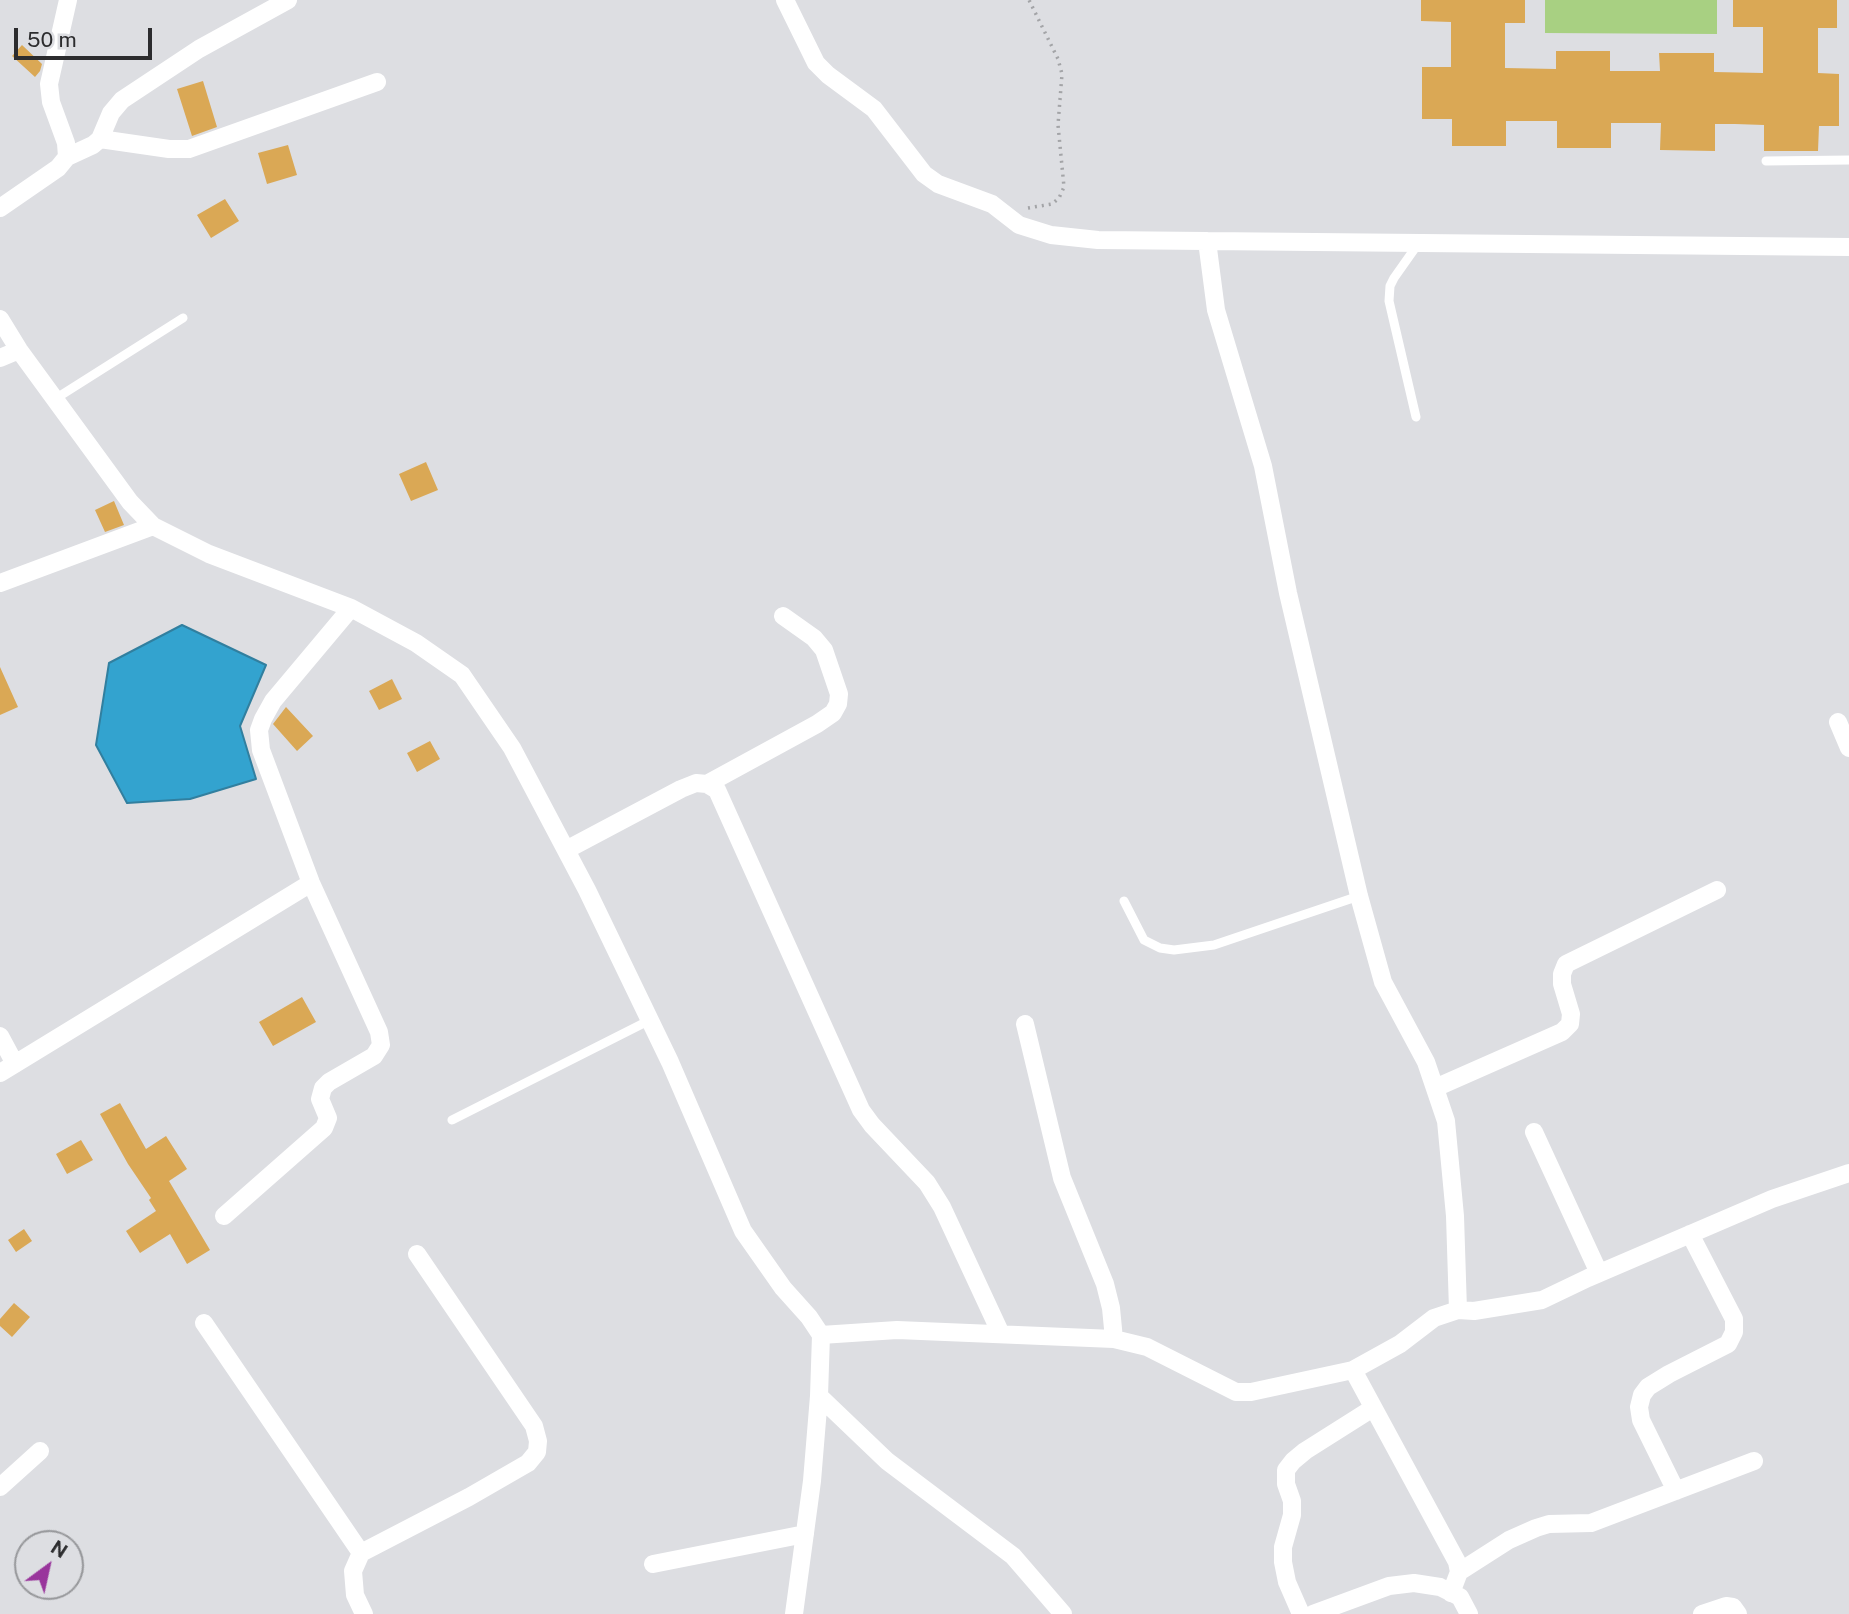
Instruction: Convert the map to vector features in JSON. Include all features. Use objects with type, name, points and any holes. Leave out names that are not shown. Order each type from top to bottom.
[{"type":"street","points":[[67,157],[66,143],[51,102],[49,84],[68,0]]},
{"type":"street","points":[[0,208],[58,168],[67,157],[100,139],[111,113],[122,100],[199,49],[288,0]]},
{"type":"street","points":[[785,0],[816,63],[874,109],[924,174],[938,184],[992,204],[1019,225],[1051,235],[1098,240],[1208,242],[1849,247]]},
{"type":"street","points":[[100,139],[169,149],[189,149],[377,82]]},
{"type":"street","points":[[1208,242],[1216,310],[1263,466],[1289,593],[1359,896],[1383,982],[1426,1062],[1446,1121],[1455,1216],[1458,1310]]},
{"type":"street","points":[[0,319],[19,350],[130,502],[153,526],[209,554],[351,608],[416,643],[462,675],[512,748],[650,1020],[743,1231],[783,1288],[821,1335],[819,1396],[806,1534],[794,1614]]},
{"type":"street","points":[[0,358],[19,350]]},
{"type":"street","points":[[0,583],[153,526]]},
{"type":"street","points":[[224,1216],[324,1128],[328,1118],[320,1098],[323,1088],[374,1056],[381,1045],[379,1032],[311,883],[261,750],[259,730],[273,701],[351,608]]},
{"type":"street","points":[[708,784],[817,724],[833,713],[838,704],[839,694],[824,650],[814,638],[783,616]]},
{"type":"street","points":[[1838,722],[1849,748]]},
{"type":"street","points":[[566,850],[696,783],[708,784],[717,790],[861,1110],[927,1183],[942,1207],[1001,1334]]},
{"type":"street","points":[[0,1036],[7,1068],[311,883]]},
{"type":"street","points":[[1435,1088],[1562,1032],[1570,1024],[1571,1014],[1562,984],[1566,964],[1717,890]]},
{"type":"street","points":[[1025,1024],[1062,1178],[1105,1284],[1114,1339]]},
{"type":"street","points":[[1534,1132],[1599,1273]]},
{"type":"street","points":[[821,1335],[897,1330],[1114,1339],[1147,1347],[1236,1392],[1251,1392],[1353,1370],[1400,1344],[1434,1318],[1458,1310],[1474,1311],[1542,1300],[1772,1199],[1849,1173]]},
{"type":"street","points":[[1676,1491],[1641,1420],[1639,1407],[1642,1395],[1648,1387],[1669,1374],[1728,1344],[1734,1332],[1734,1320],[1690,1234]]},
{"type":"street","points":[[364,1614],[355,1595],[353,1571],[361,1553],[469,1497],[528,1463],[537,1452],[538,1441],[534,1426],[417,1254]]},
{"type":"street","points":[[204,1323],[361,1553]]},
{"type":"street","points":[[1353,1370],[1457,1562],[1459,1572],[1451,1593]]},
{"type":"street","points":[[819,1396],[887,1461],[1013,1556],[1063,1614]]},
{"type":"street","points":[[1301,1614],[1287,1582],[1283,1562],[1283,1547],[1292,1515],[1286,1470],[1305,1451],[1373,1408]]},
{"type":"street","points":[[0,1487],[40,1451]]},
{"type":"street","points":[[1459,1572],[1508,1540],[1536,1528],[1549,1524],[1591,1523],[1754,1461]]},
{"type":"street","points":[[653,1564],[806,1534]]},
{"type":"street","points":[[1313,1614],[1389,1586],[1414,1583],[1440,1587],[1460,1597],[1469,1614]]},
{"type":"street","points":[[1702,1614],[1726,1606],[1733,1607],[1738,1614]]},
{"type":"lane","points":[[1766,161],[1849,160]]},
{"type":"lane","points":[[1416,417],[1389,302],[1390,286],[1418,244]]},
{"type":"lane","points":[[55,399],[183,318]]},
{"type":"lane","points":[[1124,901],[1144,940],[1160,948],[1174,950],[1214,945],[1359,896]]},
{"type":"lane","points":[[452,1120],[650,1020]]},
{"type":"path","points":[[998,210],[1052,204],[1059,198],[1064,187],[1058,125],[1062,74],[1029,0]]},
{"type":"green space","points":[[1545,0],[1717,0],[1717,34],[1545,33]]},
{"type":"water","points":[[182,625],[266,665],[240,726],[256,779],[190,799],[127,803],[96,745],[109,663]]},
{"type":"building","points":[[1421,0],[1525,0],[1525,23],[1505,23],[1505,68],[1556,69],[1556,51],[1610,51],[1610,71],[1660,71],[1659,53],[1714,53],[1714,72],[1763,73],[1763,27],[1733,27],[1733,0],[1837,0],[1837,28],[1818,28],[1818,73],[1839,74],[1839,126],[1819,126],[1818,151],[1764,151],[1764,125],[1735,124],[1715,124],[1715,151],[1660,150],[1661,123],[1611,123],[1611,148],[1557,148],[1557,121],[1506,121],[1506,146],[1452,146],[1452,119],[1422,119],[1422,67],[1451,67],[1451,22],[1421,21]]},
{"type":"building","points":[[22,45],[42,64],[35,77],[12,56]]},
{"type":"building","points":[[203,81],[217,127],[192,136],[177,89]]},
{"type":"building","points":[[288,145],[297,175],[267,184],[258,153]]},
{"type":"building","points":[[225,199],[239,221],[211,238],[197,215]]},
{"type":"building","points":[[426,462],[438,490],[411,501],[399,474]]},
{"type":"building","points":[[114,501],[124,525],[105,532],[95,510]]},
{"type":"building","points":[[0,667],[18,707],[0,715]]},
{"type":"building","points":[[392,679],[402,699],[379,710],[369,691]]},
{"type":"building","points":[[286,707],[313,736],[297,751],[273,724]]},
{"type":"building","points":[[430,741],[440,759],[417,772],[407,753]]},
{"type":"building","points":[[302,997],[316,1022],[273,1046],[259,1022]]},
{"type":"building","points":[[120,1103],[146,1149],[166,1136],[187,1169],[169,1181],[210,1250],[187,1264],[170,1234],[140,1253],[126,1231],[156,1211],[149,1200],[151,1198],[100,1114]]},
{"type":"building","points":[[81,1140],[93,1160],[67,1174],[56,1154]]},
{"type":"building","points":[[24,1229],[32,1241],[16,1252],[8,1240]]},
{"type":"building","points":[[14,1303],[30,1317],[12,1337],[0,1326],[0,1319]]}]
